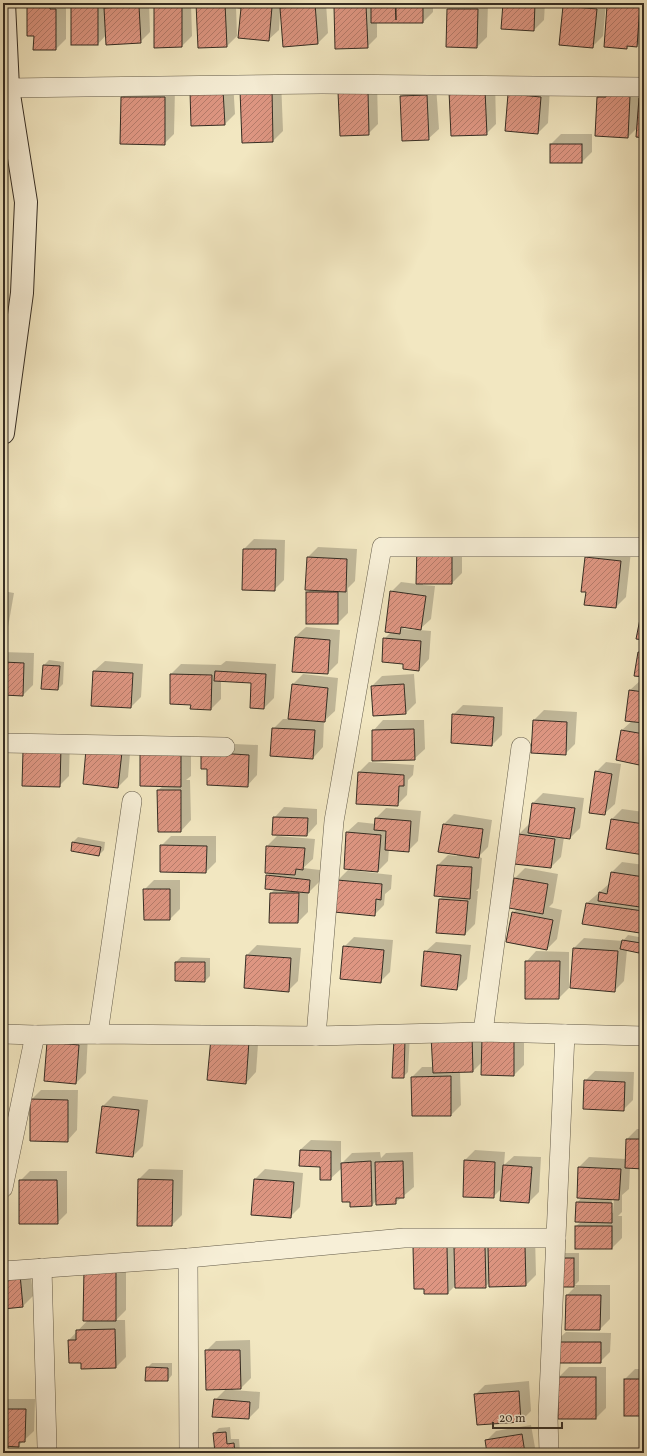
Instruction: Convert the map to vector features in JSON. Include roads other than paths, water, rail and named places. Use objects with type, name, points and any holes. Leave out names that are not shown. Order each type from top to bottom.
[{"type":"street","points":[[3,433],[22,293],[26,202],[8,88],[4,3]]},
{"type":"street","points":[[8,88],[322,84],[644,87]]},
{"type":"street","points":[[316,1036],[334,821],[382,547],[644,547]]},
{"type":"street","points":[[3,744],[225,747]]},
{"type":"street","points":[[483,1032],[521,747]]},
{"type":"street","points":[[98,1034],[132,801]]},
{"type":"street","points":[[3,1034],[316,1036],[483,1032],[644,1036]]},
{"type":"street","points":[[549,1453],[548,1417],[565,1034]]},
{"type":"street","points":[[3,1188],[35,1035]]},
{"type":"street","points":[[3,1270],[188,1258],[404,1238],[556,1238]]},
{"type":"street","points":[[188,1258],[189,1453]]},
{"type":"street","points":[[42,1268],[47,1447]]}]
